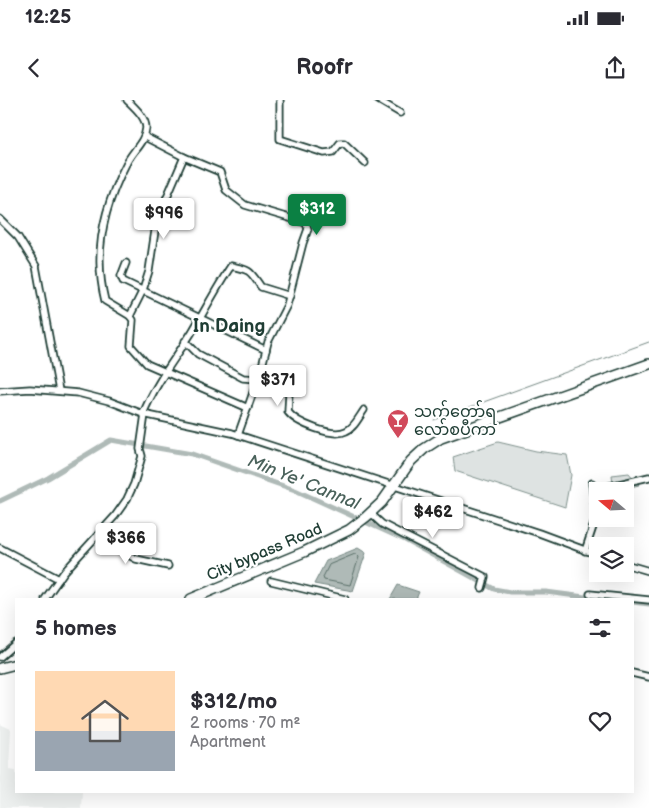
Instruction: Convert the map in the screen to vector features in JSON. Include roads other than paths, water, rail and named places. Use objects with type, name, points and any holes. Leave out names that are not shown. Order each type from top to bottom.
[{"type":"main road","points":[[368,515],[395,486],[411,461],[424,449],[441,438],[649,364]]},
{"type":"main road","name":"City bypass Road","points":[[193,598],[304,552],[349,530],[368,515]]},
{"type":"main road","points":[[0,668],[15,664]]},
{"type":"street","points":[[127,100],[144,118],[146,125],[145,137],[128,161],[116,184],[102,226],[100,256],[102,289],[105,301],[130,316],[133,320],[131,346],[147,364],[248,408]]},
{"type":"street","points":[[280,100],[280,139],[324,153],[333,152],[340,143],[344,143],[365,163]]},
{"type":"street","points":[[378,100],[400,113]]},
{"type":"street","points":[[145,137],[220,172],[226,190],[245,205],[306,223],[308,228],[287,305],[268,342],[258,379],[238,435]]},
{"type":"street","points":[[130,316],[143,290],[149,271],[155,231],[160,213],[184,156]]},
{"type":"street","points":[[0,219],[18,237],[36,266],[59,391]]},
{"type":"street","points":[[126,263],[121,276],[123,281],[266,350]]},
{"type":"street","points":[[47,598],[59,579],[115,516],[130,491],[142,456],[140,449],[144,414],[149,398],[231,266],[252,273],[261,287],[290,296]]},
{"type":"street","points":[[185,341],[198,354],[243,378],[258,379],[275,385],[290,394],[288,412],[291,416],[328,432],[346,432],[357,421],[364,410]]},
{"type":"street","points":[[0,391],[30,388],[78,392],[144,414],[238,435],[539,533],[589,552]]},
{"type":"street","points":[[626,482],[649,476]]},
{"type":"street","points":[[368,515],[485,577],[482,588]]},
{"type":"street","points":[[585,551],[593,528]]},
{"type":"street","points":[[99,534],[120,550],[136,559],[168,566]]},
{"type":"street","points":[[0,548],[59,579]]},
{"type":"street","points":[[634,567],[649,571]]},
{"type":"street","points":[[271,581],[341,598]]},
{"type":"street","points":[[590,594],[629,598]]},
{"type":"street","points":[[634,598],[649,600]]},
{"type":"street","points":[[0,657],[15,644]]},
{"type":"street","points":[[634,673],[649,677]]},
{"type":"water","points":[[358,548],[366,553],[353,591],[314,584],[326,561]]},
{"type":"water","points":[[398,585],[419,592],[416,598],[391,598]]},
{"type":"waterway","points":[[434,420],[649,342]]},
{"type":"waterway","name":"Min Ye' Cannal","points":[[0,501],[48,478],[111,440],[192,454],[295,490],[405,540],[494,589],[510,592],[546,592],[592,598]]},
{"type":"waterway","name":"Min Ye' Cannal","points":[[634,602],[649,604]]},
{"type":"place","name":"သက်တော်ရ လော်စပီကာ","points":[[398,439]]},
{"type":"district","name":"In Daing","points":[[229,325]]}]
